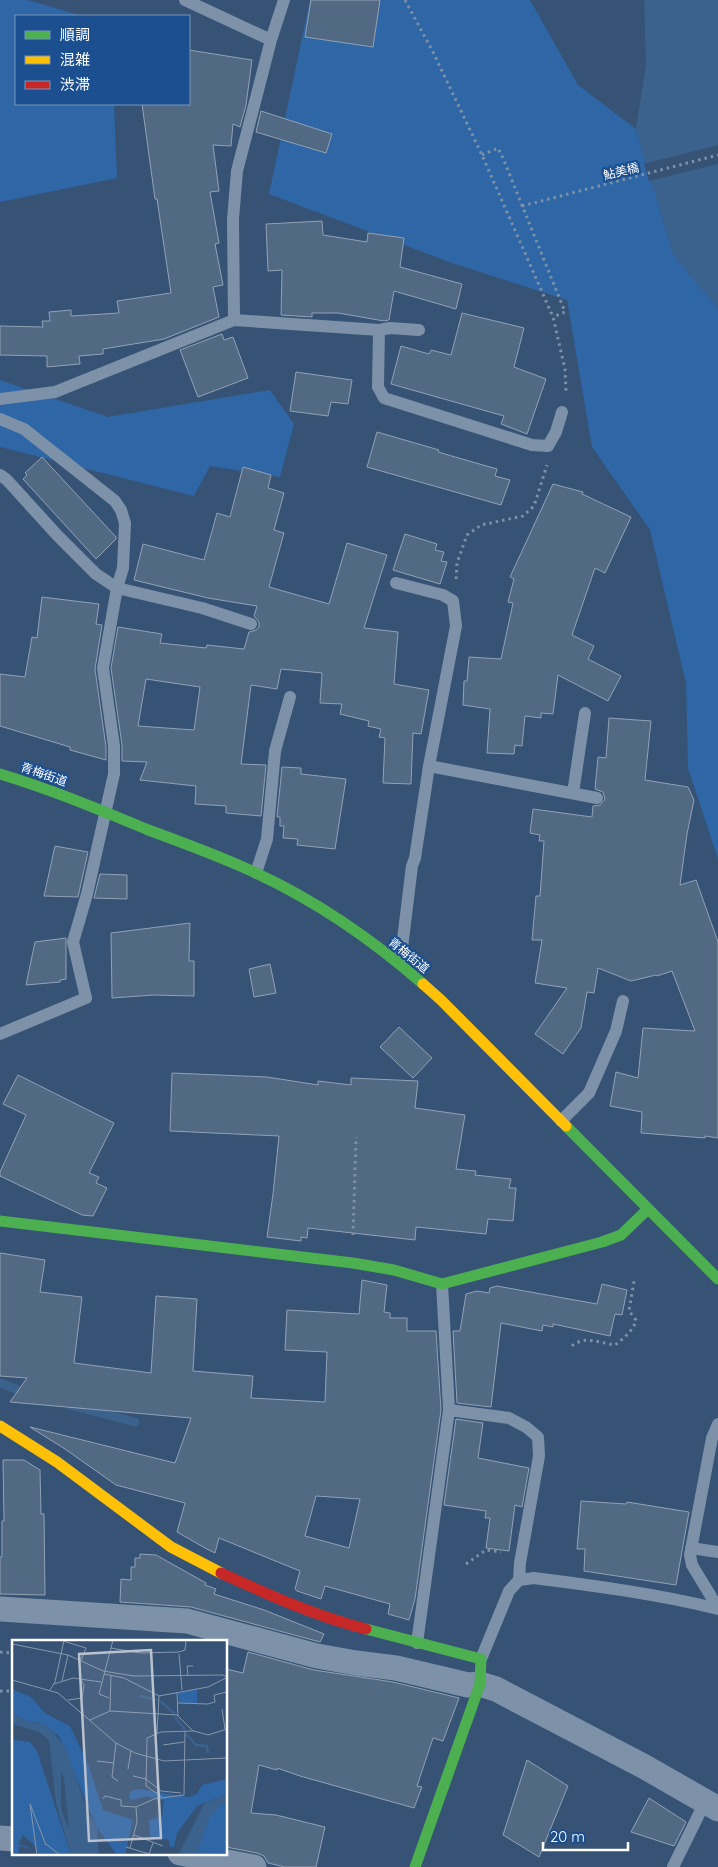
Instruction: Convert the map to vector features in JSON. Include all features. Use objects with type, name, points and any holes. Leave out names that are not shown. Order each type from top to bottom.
[{"type":"street","name":"青梅街道","points":[[0,774],[40,786],[256,873],[310,902],[350,927],[400,964],[441,1000],[718,1279]]},
{"type":"street","points":[[0,1221],[352,1264],[394,1270],[442,1284],[602,1242],[620,1235],[648,1209]]},
{"type":"street","points":[[0,1426],[57,1462],[171,1547],[198,1562],[291,1605],[334,1621],[481,1659],[480,1684],[415,1867]]},
{"type":"street","points":[[0,1609],[187,1621],[317,1656],[356,1664],[396,1668],[468,1685],[480,1684],[496,1689],[628,1757],[712,1805]]},
{"type":"street","points":[[185,1854],[254,1867]]},
{"type":"lane","points":[[186,0],[271,40]]},
{"type":"lane","points":[[234,320],[233,220],[237,171],[271,40],[284,0]]},
{"type":"lane","points":[[0,398],[55,392],[234,320],[379,330],[390,328],[419,330]]},
{"type":"lane","points":[[379,330],[378,387],[384,398],[532,445],[548,446],[556,432],[562,412]]},
{"type":"lane","points":[[0,419],[24,429],[115,501],[121,510],[125,523],[123,568],[117,588],[102,668],[115,763],[107,812],[74,942],[86,998],[0,1034]]},
{"type":"lane","points":[[0,475],[7,480],[57,535],[96,574],[117,588],[202,608],[251,624]]},
{"type":"lane","points":[[396,583],[443,595],[454,601],[456,626],[429,766],[415,858],[412,866],[400,964]]},
{"type":"lane","points":[[256,873],[267,839],[275,751],[290,697]]},
{"type":"lane","points":[[573,794],[585,713]]},
{"type":"lane","points":[[429,766],[597,798]]},
{"type":"lane","points":[[561,1121],[589,1093],[616,1031],[624,1002]]},
{"type":"lane","points":[[417,1643],[449,1410],[442,1284]]},
{"type":"lane","points":[[449,1410],[509,1418],[526,1427],[538,1437],[539,1456],[522,1549],[519,1580]]},
{"type":"lane","points":[[718,1424],[712,1438],[690,1555],[692,1565],[718,1608]]},
{"type":"lane","points":[[691,1548],[718,1552]]},
{"type":"lane","points":[[481,1659],[508,1591],[519,1580],[534,1578],[639,1592],[677,1598],[718,1608]]},
{"type":"lane","points":[[673,1867],[712,1805]]},
{"type":"path","points":[[405,0],[433,52],[482,155],[553,317],[565,368],[566,390],[562,412]]},
{"type":"path","points":[[482,155],[498,148],[565,312],[553,317]]},
{"type":"path","name":"鮎美橋","points":[[522,206],[718,155]]},
{"type":"path","points":[[454,601],[458,589],[457,563],[467,536],[481,525],[523,516],[534,506],[549,460],[548,446]]},
{"type":"path","points":[[352,1264],[356,1137]]},
{"type":"path","points":[[572,1346],[577,1341],[586,1339],[615,1345],[635,1326],[636,1320],[629,1311],[634,1281]]},
{"type":"path","points":[[466,1564],[486,1550],[507,1552],[512,1548],[522,1549]]},
{"type":"shaded area","points":[[0,0],[28,0],[79,15],[15,15],[15,105],[114,105],[117,178],[0,202]]},
{"type":"shaded area","points":[[310,0],[530,0],[578,85],[636,129],[673,254],[718,308],[718,859],[688,768],[686,683],[650,530],[592,447],[567,300],[452,263],[269,194]]},
{"type":"shaded area","points":[[644,0],[718,0],[718,308],[673,254],[636,129],[646,64]]},
{"type":"shaded area","points":[[0,380],[108,417],[270,390],[294,424],[280,477],[210,466],[194,496],[0,447]]},
{"type":"pier","points":[[718,145],[718,164],[649,181],[644,164]]},
{"type":"building","points":[[311,0],[380,0],[373,47],[305,37]]},
{"type":"building","points":[[190,50],[252,60],[246,105],[240,127],[233,124],[231,146],[213,145],[219,191],[210,192],[219,243],[215,244],[223,285],[213,287],[219,317],[164,339],[103,349],[103,354],[79,356],[80,364],[47,367],[47,356],[0,355],[0,326],[43,327],[42,321],[50,321],[49,312],[71,310],[71,316],[119,313],[117,301],[171,293],[157,199],[155,199],[142,105],[190,105]]},
{"type":"building","points":[[261,111],[332,134],[326,153],[256,132]]},
{"type":"building","points":[[322,221],[323,235],[367,242],[368,233],[404,238],[400,267],[462,284],[456,309],[394,291],[389,320],[384,321],[338,313],[312,313],[312,317],[281,315],[282,270],[268,271],[266,224]]},
{"type":"building","points":[[462,313],[524,328],[514,367],[546,379],[527,434],[501,424],[504,416],[391,384],[401,346],[429,354],[431,350],[451,355]]},
{"type":"building","points":[[222,334],[224,340],[233,337],[248,378],[198,397],[180,350]]},
{"type":"building","points":[[296,372],[352,380],[348,404],[331,402],[328,416],[290,411]]},
{"type":"building","points":[[377,432],[497,469],[495,476],[510,480],[501,505],[367,467]]},
{"type":"building","points":[[42,457],[116,537],[96,559],[23,479],[27,475],[25,473]]},
{"type":"building","points":[[243,467],[271,475],[268,488],[284,493],[274,530],[284,533],[269,587],[329,604],[347,543],[387,555],[364,628],[398,632],[394,684],[429,690],[421,734],[413,733],[411,784],[383,783],[385,738],[379,737],[381,729],[368,726],[369,721],[340,714],[342,704],[320,703],[322,673],[281,669],[277,689],[251,685],[241,764],[266,765],[261,816],[226,813],[226,806],[195,804],[196,786],[140,780],[147,762],[122,761],[122,745],[111,668],[118,627],[162,634],[160,643],[206,648],[207,645],[244,649],[249,632],[259,627],[259,622],[254,616],[257,606],[208,598],[134,580],[143,544],[204,560],[217,513],[230,517]],"holes":[[[146,679],[200,687],[194,730],[138,726]]]},
{"type":"building","points":[[553,484],[583,492],[582,494],[631,517],[605,573],[595,568],[572,635],[594,646],[588,659],[621,676],[608,701],[558,675],[553,714],[541,713],[541,718],[525,716],[522,746],[515,745],[514,754],[487,753],[490,709],[463,705],[464,681],[467,681],[469,657],[501,659],[513,603],[508,602],[514,579],[510,577]]},
{"type":"building","points":[[405,534],[437,544],[435,550],[444,552],[441,561],[447,562],[440,584],[393,570]]},
{"type":"building","points":[[42,597],[99,604],[96,624],[102,625],[95,669],[106,747],[106,760],[0,726],[0,674],[25,677],[32,637],[37,638]]},
{"type":"building","points":[[609,718],[651,721],[645,780],[688,787],[694,800],[680,885],[696,880],[718,942],[718,1138],[641,1133],[642,1112],[610,1106],[616,1072],[638,1078],[643,1028],[695,1031],[672,971],[631,981],[598,968],[594,993],[587,992],[581,1028],[563,1054],[535,1034],[567,988],[535,983],[542,940],[532,940],[536,896],[540,896],[544,841],[539,841],[540,835],[530,833],[533,809],[592,817],[593,806],[600,805],[605,799],[603,792],[595,789],[598,757],[606,758]]},
{"type":"building","points":[[282,767],[301,768],[301,774],[346,779],[335,849],[297,845],[298,839],[283,838],[284,826],[280,826],[280,817],[277,817]]},
{"type":"building","points":[[55,846],[88,852],[78,897],[44,896]]},
{"type":"building","points":[[100,874],[127,875],[127,899],[94,898]]},
{"type":"building","points":[[190,923],[189,961],[194,961],[194,996],[154,995],[112,998],[111,933]]},
{"type":"building","points":[[66,938],[66,979],[60,980],[60,982],[26,985],[35,942]]},
{"type":"building","points":[[270,964],[276,993],[254,997],[249,969]]},
{"type":"building","points":[[399,1027],[432,1058],[413,1078],[380,1047]]},
{"type":"building","points":[[172,1073],[267,1077],[318,1085],[318,1081],[351,1085],[351,1078],[418,1081],[415,1108],[465,1115],[456,1169],[476,1171],[475,1175],[511,1179],[509,1188],[516,1188],[513,1221],[488,1219],[486,1234],[416,1227],[415,1240],[308,1228],[307,1238],[301,1237],[301,1241],[267,1237],[279,1136],[170,1131]]},
{"type":"building","points":[[18,1075],[114,1123],[89,1173],[99,1177],[96,1183],[107,1188],[93,1216],[82,1215],[0,1176],[0,1172],[26,1115],[3,1104]]},
{"type":"building","points":[[0,1253],[45,1260],[40,1292],[82,1297],[74,1363],[151,1373],[156,1296],[197,1299],[193,1371],[253,1376],[251,1398],[325,1402],[327,1352],[285,1350],[287,1310],[359,1314],[362,1280],[387,1285],[384,1312],[390,1313],[390,1318],[407,1318],[407,1331],[436,1331],[441,1410],[415,1599],[409,1620],[388,1614],[390,1604],[325,1586],[321,1599],[297,1591],[295,1589],[300,1571],[219,1538],[215,1553],[205,1548],[177,1532],[185,1503],[116,1485],[30,1427],[175,1463],[191,1418],[10,1402],[27,1378],[0,1376]],"holes":[[[316,1496],[360,1499],[349,1548],[305,1536]]]},
{"type":"building","points":[[602,1284],[627,1290],[622,1315],[615,1314],[610,1336],[553,1324],[553,1327],[543,1325],[542,1331],[501,1323],[491,1407],[457,1403],[453,1331],[460,1331],[466,1294],[477,1291],[489,1293],[490,1288],[497,1286],[597,1304]]},
{"type":"building","points":[[456,1419],[483,1423],[478,1458],[529,1468],[522,1507],[515,1505],[509,1551],[486,1548],[490,1518],[485,1518],[486,1511],[444,1505]]},
{"type":"building","points":[[3,1460],[24,1460],[40,1470],[41,1514],[44,1514],[45,1595],[0,1594],[0,1557],[2,1557],[2,1521],[4,1521]]},
{"type":"building","points":[[581,1501],[626,1504],[627,1502],[689,1512],[676,1585],[584,1571],[585,1549],[577,1549]]},
{"type":"building","points":[[140,1554],[156,1555],[206,1583],[205,1585],[216,1589],[214,1594],[264,1610],[324,1634],[320,1642],[191,1607],[120,1602],[121,1579],[131,1580],[131,1567],[135,1567],[135,1558],[140,1558]]},
{"type":"building","points":[[248,1652],[314,1670],[393,1682],[459,1698],[443,1741],[433,1738],[417,1786],[422,1787],[414,1808],[277,1768],[277,1770],[259,1765],[251,1813],[276,1815],[325,1827],[316,1867],[285,1867],[268,1863],[264,1856],[257,1853],[228,1847],[228,1669],[243,1673]]},
{"type":"building","points":[[527,1760],[568,1786],[539,1857],[503,1835]]},
{"type":"building","points":[[649,1798],[686,1822],[674,1846],[631,1832]]},
{"type":"waterway","points":[[0,1383],[29,1394]]},
{"type":"waterway","points":[[70,1405],[135,1422]]},
{"type":"traffic: fast","points":[[0,774],[56,793],[215,855],[278,884],[343,922],[423,984]]},
{"type":"traffic: fast","points":[[566,1126],[718,1279]]},
{"type":"traffic: fast","points":[[0,1221],[353,1263],[394,1270],[442,1284],[602,1242],[621,1235],[648,1209]]},
{"type":"traffic: fast","points":[[366,1629],[481,1659],[480,1684],[415,1867]]},
{"type":"traffic: slow","points":[[423,984],[566,1126]]},
{"type":"traffic: slow","points":[[0,1426],[57,1462],[171,1547],[221,1573]]},
{"type":"traffic: jam","points":[[221,1573],[310,1611],[366,1629]]}]
